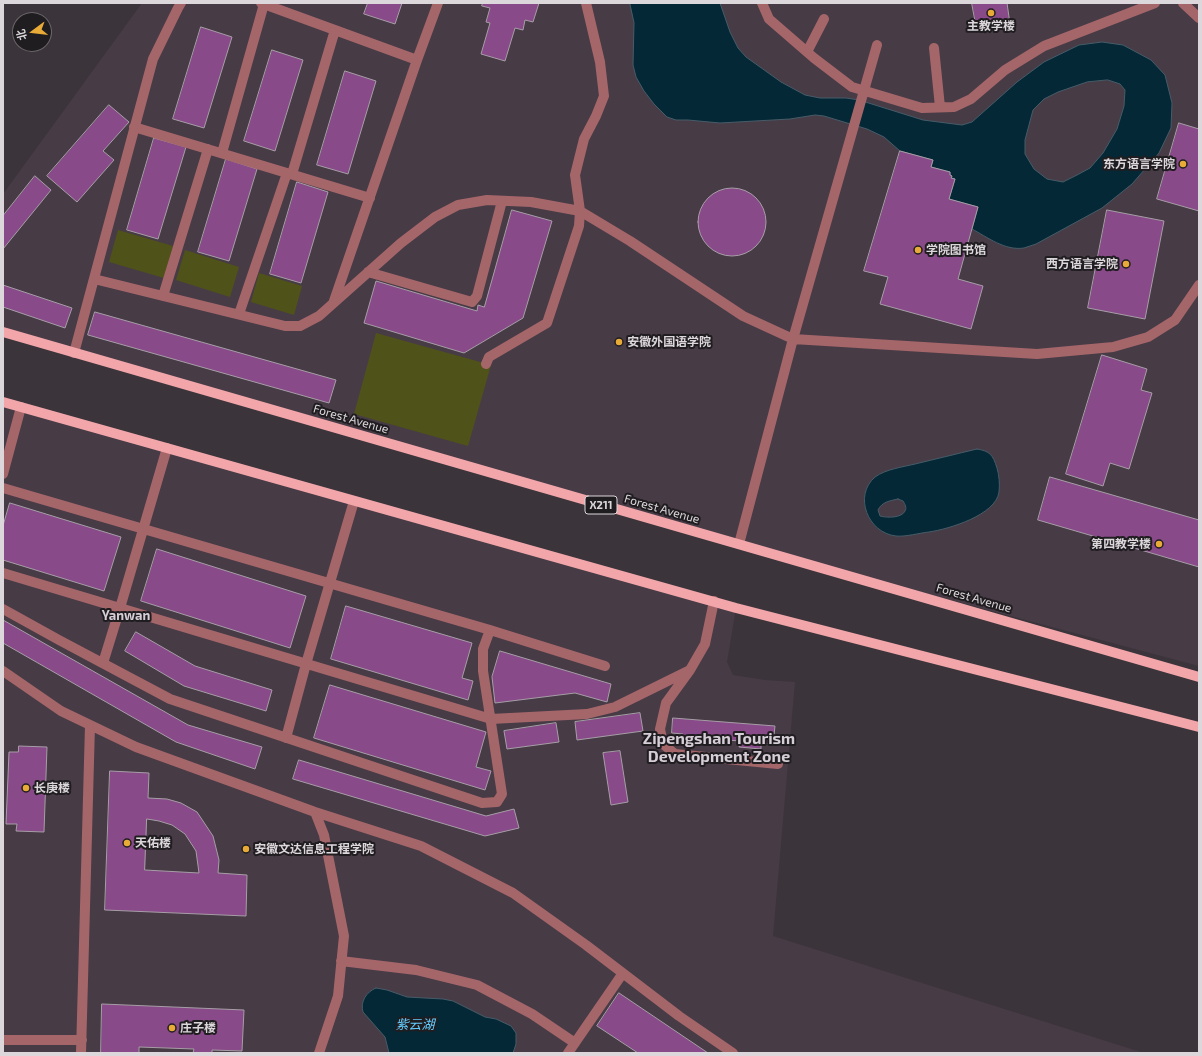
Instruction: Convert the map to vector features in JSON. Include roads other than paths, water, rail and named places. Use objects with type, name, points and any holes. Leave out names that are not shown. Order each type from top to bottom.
[{"type":"main road","name":"Forest Avenue","points":[[3,332],[1199,677]]},
{"type":"main road","points":[[3,402],[714,601],[1199,727]]},
{"type":"street","points":[[74,353],[153,59],[178,8],[182,3]]},
{"type":"street","points":[[334,303],[438,3]]},
{"type":"street","points":[[486,364],[489,357],[547,322],[580,226],[580,211],[575,175],[584,139],[604,96],[600,62],[586,3]]},
{"type":"street","points":[[762,3],[769,19],[807,52],[852,87],[863,94],[922,108],[954,107],[971,99],[1005,70],[1044,46],[1155,3]]},
{"type":"street","points":[[1183,3],[1199,18]]},
{"type":"street","points":[[222,153],[262,4],[417,60]]},
{"type":"street","points":[[807,52],[824,19]]},
{"type":"street","points":[[239,314],[290,174],[335,30]]},
{"type":"street","points":[[739,544],[793,339],[877,45]]},
{"type":"street","points":[[934,48],[940,107]]},
{"type":"street","points":[[134,127],[370,198]]},
{"type":"street","points":[[163,296],[208,149]]},
{"type":"street","points":[[94,279],[285,326],[300,326],[319,316],[401,243],[441,214],[458,205],[488,200],[531,202],[580,211],[743,316],[793,339],[1037,354],[1112,347],[1148,337],[1175,320],[1199,285]]},
{"type":"street","points":[[368,272],[472,302],[477,296],[502,201]]},
{"type":"street","points":[[3,474],[21,407]]},
{"type":"street","points":[[103,663],[167,448]]},
{"type":"street","points":[[3,488],[490,630],[605,666]]},
{"type":"street","points":[[286,738],[354,501]]},
{"type":"street","points":[[3,573],[491,719],[587,714],[615,708],[690,670]]},
{"type":"street","points":[[714,601],[705,644],[690,670],[666,703],[660,729],[663,744],[675,754],[778,764]]},
{"type":"street","points":[[3,608],[170,699],[482,803],[497,802],[502,794],[483,671],[484,649],[490,630]]},
{"type":"street","points":[[3,671],[61,710],[136,747],[315,812],[421,846],[513,893],[679,1016],[733,1053]]},
{"type":"street","points":[[81,1053],[90,725]]},
{"type":"street","points":[[315,812],[324,835],[344,936],[338,996],[319,1053]]},
{"type":"street","points":[[341,961],[416,970],[477,986],[532,1014],[575,1043]]},
{"type":"street","points":[[568,1053],[623,974]]},
{"type":"street","points":[[3,1040],[82,1040]]},
{"type":"water","points":[[630,3],[720,3],[730,32],[738,48],[746,57],[781,82],[805,95],[820,98],[846,98],[859,100],[923,120],[962,125],[972,122],[1017,82],[1044,62],[1079,45],[1102,42],[1123,45],[1151,60],[1165,75],[1172,103],[1171,128],[1159,153],[1132,184],[1102,208],[1036,244],[1024,248],[1010,247],[996,243],[972,229],[978,207],[949,199],[955,179],[951,178],[952,176],[950,175],[950,172],[931,167],[933,160],[900,151],[884,137],[867,129],[824,116],[815,115],[790,119],[720,123],[676,120],[667,117],[654,104],[636,77],[633,65],[634,23]],"holes":[[[1108,80],[1120,84],[1125,90],[1124,106],[1117,129],[1103,153],[1090,168],[1063,182],[1047,179],[1034,169],[1025,154],[1025,140],[1033,110],[1044,99],[1058,92],[1087,82]]]},
{"type":"water","points":[[977,449],[988,452],[994,460],[997,468],[999,492],[996,500],[990,508],[970,520],[948,528],[904,536],[896,536],[886,533],[871,521],[865,503],[865,494],[868,485],[879,474]],"holes":[[[898,499],[903,501],[906,509],[901,515],[890,517],[880,516],[878,510],[884,504]]]},
{"type":"water","name":"紫云湖","points":[[376,988],[407,997],[453,1001],[485,1017],[496,1019],[511,1026],[516,1033],[516,1044],[513,1053],[389,1053],[385,1037],[363,1012],[362,1008],[363,1001],[369,992]]},
{"type":"place","name":"主教学楼","points":[[991,13]]},
{"type":"place","name":"东方语言学院","points":[[1183,164]]},
{"type":"place","name":"学院图书馆","points":[[918,250]]},
{"type":"place","name":"西方语言学院","points":[[1126,264]]},
{"type":"place","name":"安徽外国语学院","points":[[619,342]]},
{"type":"place","name":"第四教学楼","points":[[1159,544]]},
{"type":"place","name":"长庚楼","points":[[26,788]]},
{"type":"place","name":"天佑楼","points":[[127,843]]},
{"type":"place","name":"安徽文达信息工程学院","points":[[246,849]]},
{"type":"place","name":"庄子楼","points":[[172,1028]]},
{"type":"district","name":"Yanwan","points":[[126,616]]},
{"type":"district","name":"Zipengshan Tourism Development Zone","points":[[719,748]]}]
